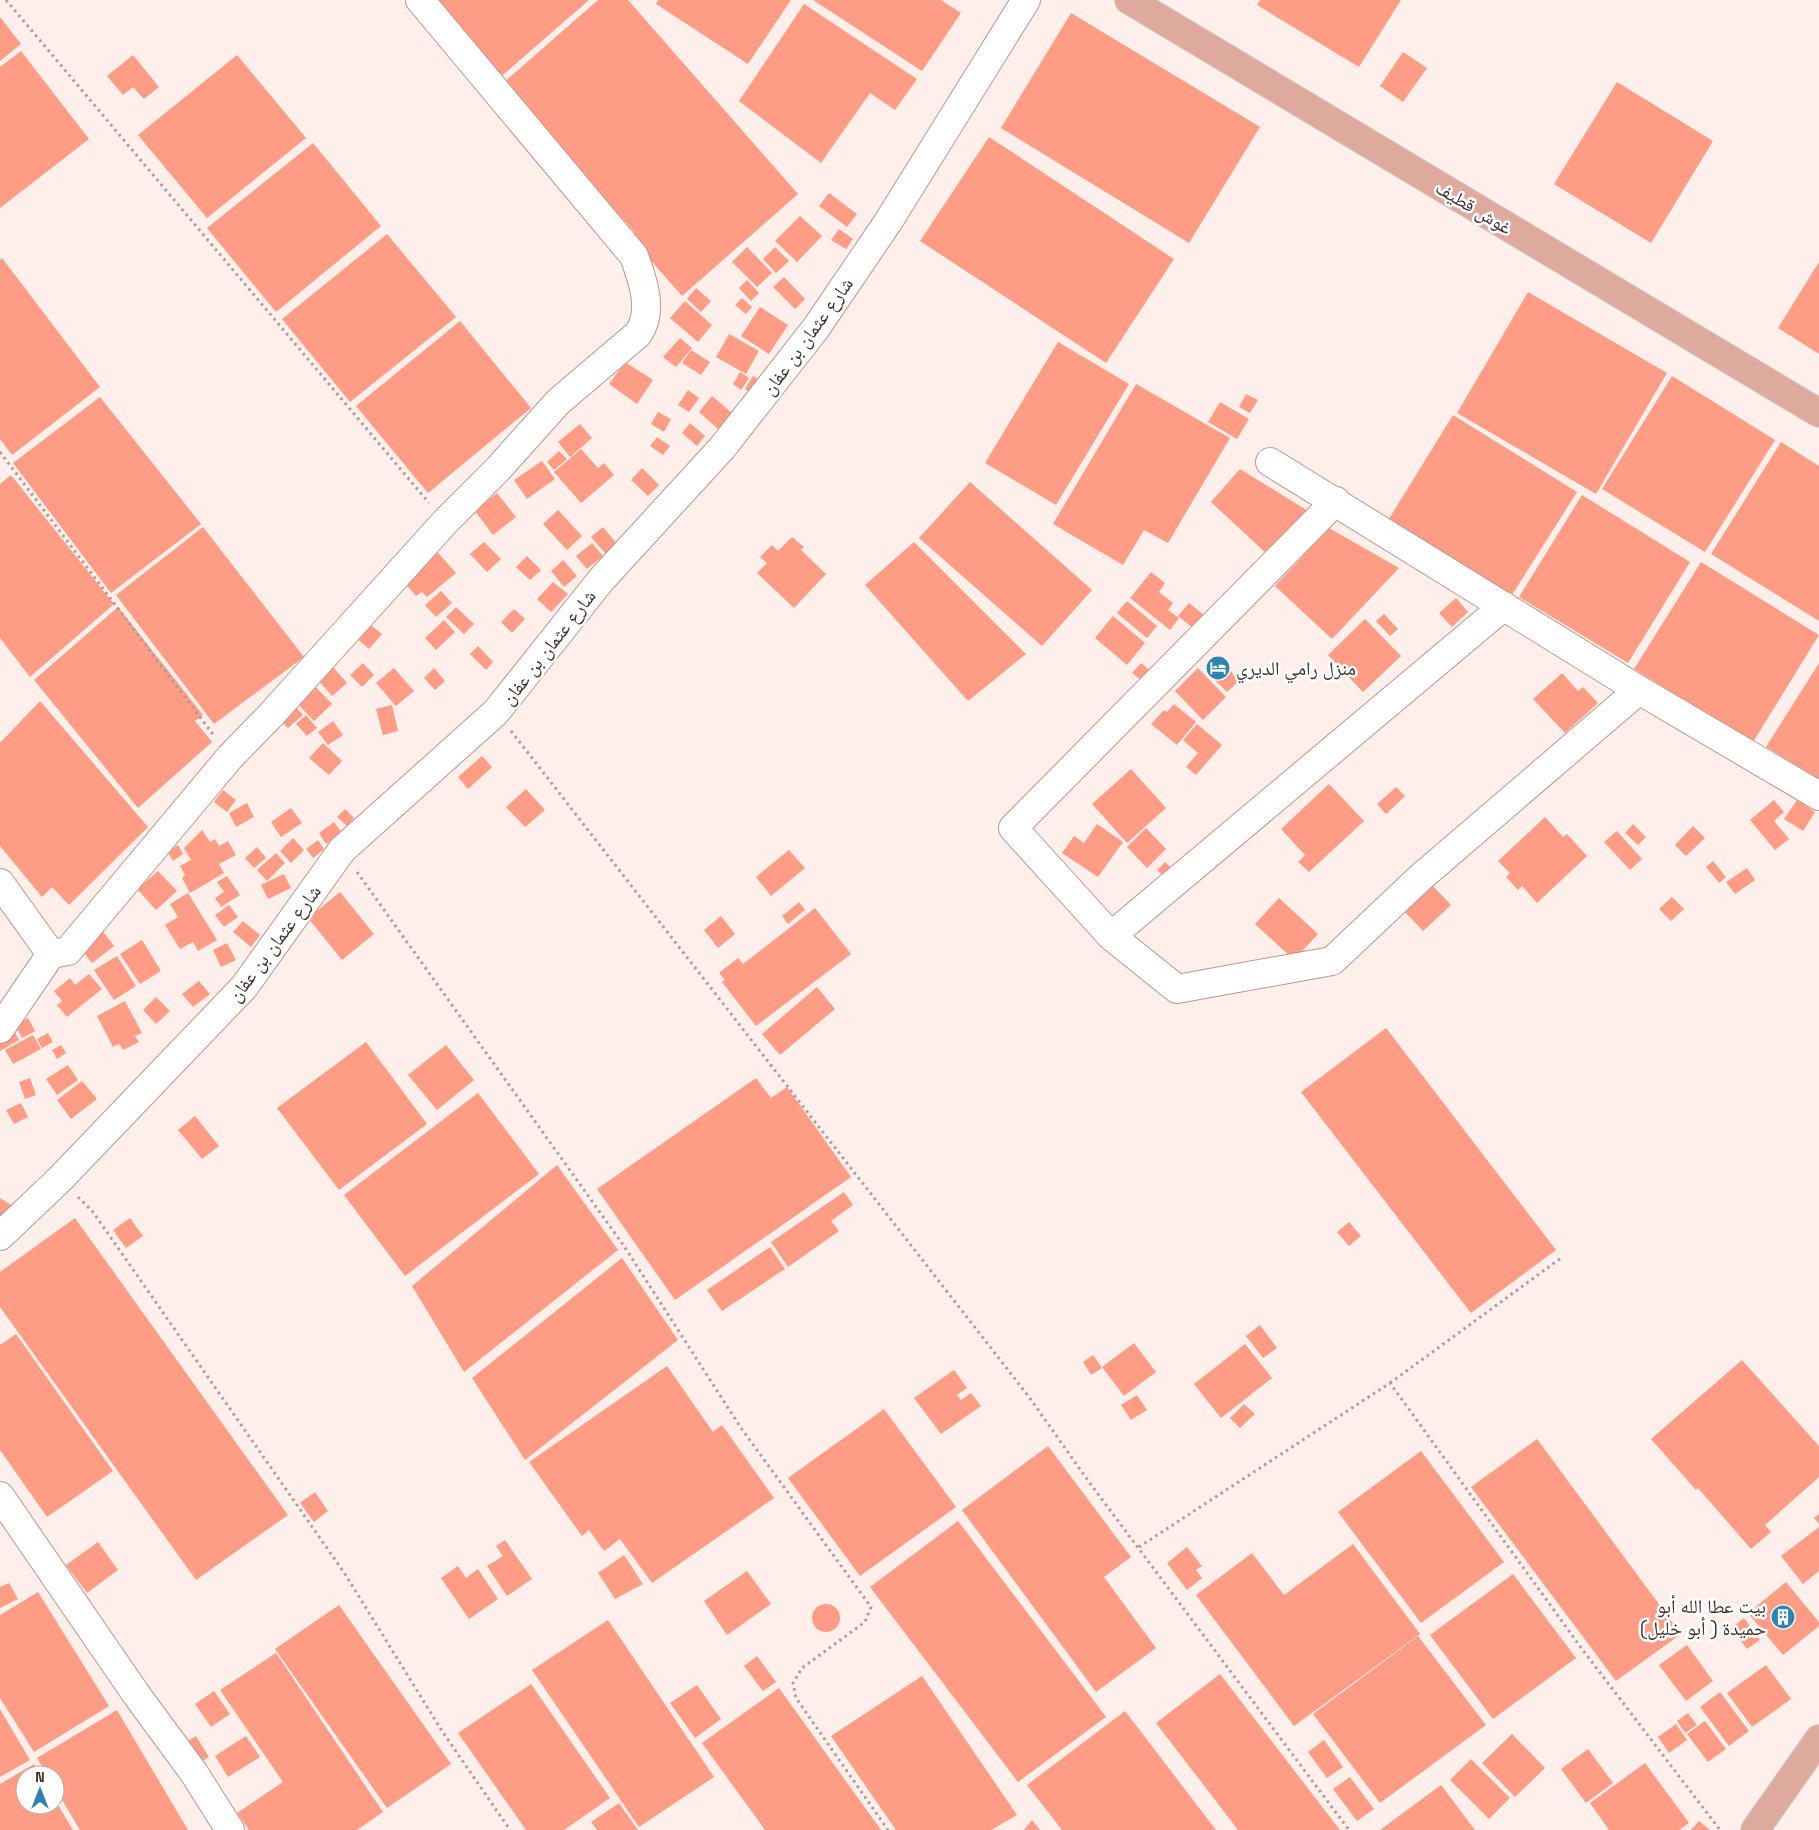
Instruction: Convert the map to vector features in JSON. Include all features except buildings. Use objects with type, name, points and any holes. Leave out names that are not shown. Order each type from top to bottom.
[{"type":"main road","name":"غوش قطيف","points":[[1134,1],[1819,413]]},
{"type":"main road","points":[[1755,1830],[1819,1739]]},
{"type":"street","points":[[0,1029],[51,954],[68,952],[230,757],[270,716],[445,522],[498,468],[558,402],[638,334],[644,325],[646,290],[634,256],[420,0]]},
{"type":"street","name":"شارع عثمان بن عفان","points":[[0,1236],[60,1179],[244,987],[342,850],[496,712],[601,580],[722,448],[816,328],[888,222],[1026,0]]},
{"type":"street","points":[[1270,462],[1336,501],[1639,690],[1819,796]]},
{"type":"street","points":[[1336,501],[1013,828],[1111,936],[1177,989],[1332,961],[1421,877],[1639,690]]},
{"type":"street","points":[[1111,936],[1504,606]]},
{"type":"street","points":[[0,883],[51,954]]},
{"type":"street","points":[[0,1496],[136,1694],[194,1773],[230,1830]]},
{"type":"path","points":[[6,0],[445,522]]},
{"type":"path","points":[[0,452],[230,757]]},
{"type":"path","points":[[496,712],[1029,1397],[1089,1482],[1349,1830]]},
{"type":"path","points":[[342,850],[624,1246],[741,1428],[871,1607],[865,1622],[802,1668],[793,1683],[796,1698],[888,1830]]},
{"type":"path","points":[[60,1179],[93,1212],[345,1574],[442,1731],[510,1830]]},
{"type":"path","points":[[1139,1547],[1390,1383],[1561,1258]]},
{"type":"path","points":[[1390,1383],[1582,1649],[1720,1830]]},
{"type":"place","name":"منزل رامي الديري","points":[[1218,668]]},
{"type":"place","name":"بيت عطا الله أبو حميدة ( أبو خليل)","points":[[1783,1617]]}]
